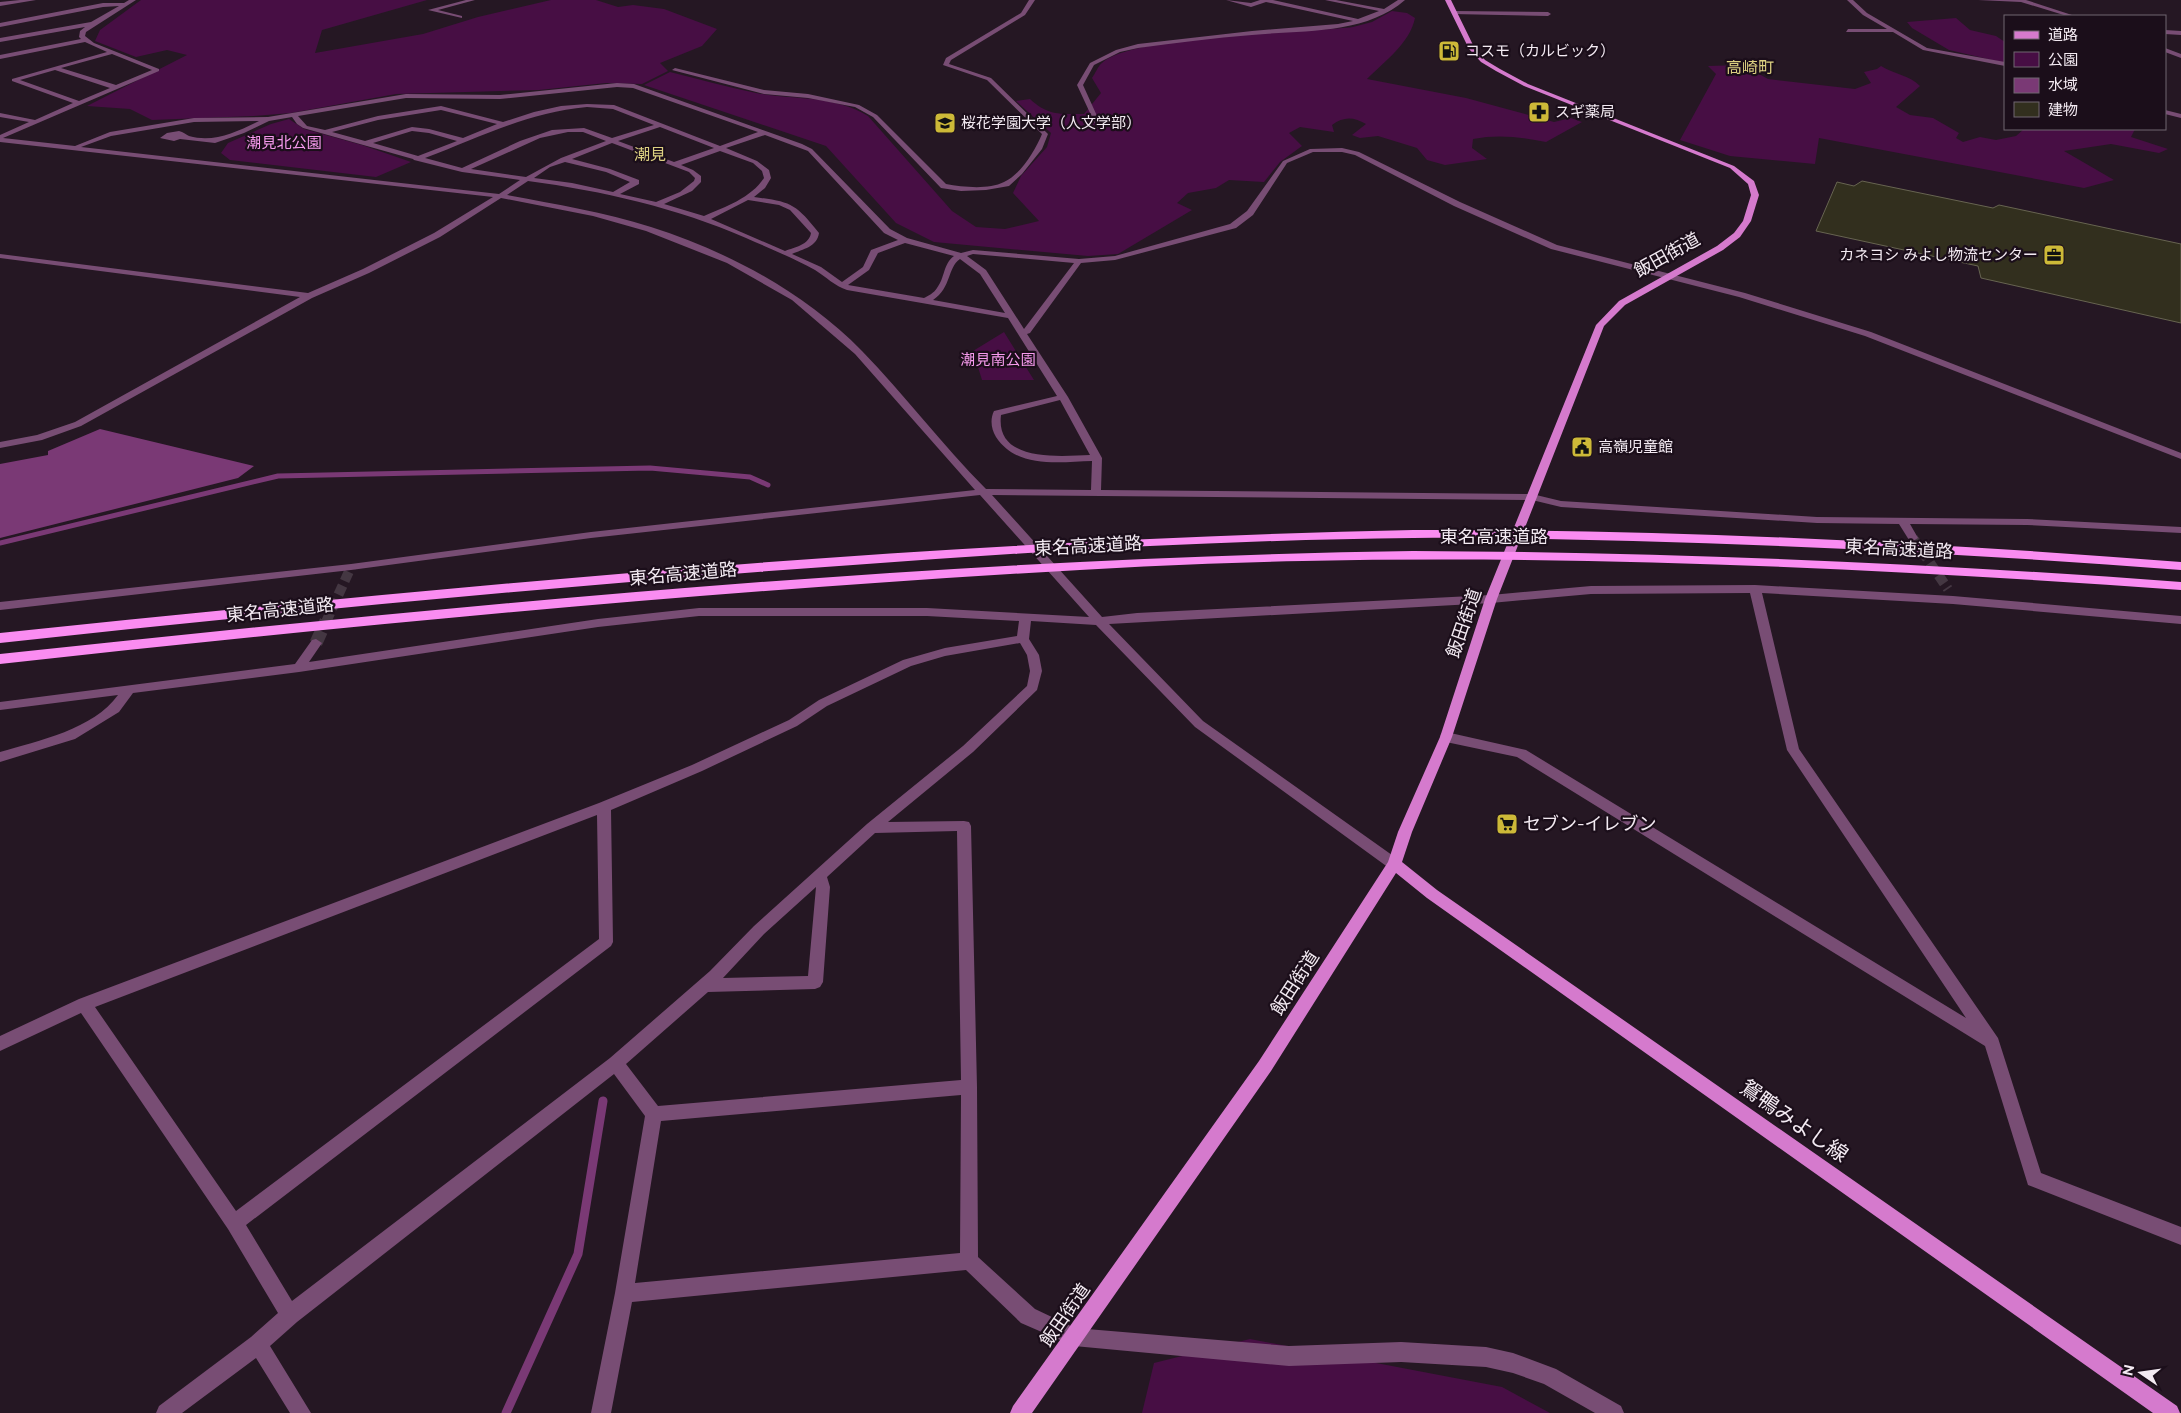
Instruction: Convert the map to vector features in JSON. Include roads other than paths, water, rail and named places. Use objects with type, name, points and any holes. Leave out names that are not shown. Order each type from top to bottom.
[{"type":"highway","name":"東名高速道路","points":[[0,638],[253,611],[706,571],[972,552],[1278,537],[1420,534],[1752,541],[1943,550],[2181,566]]},
{"type":"highway","name":"東名高速道路","points":[[0,659],[283,628],[684,593],[972,571],[1184,560],[1420,555],[1582,556],[1772,562],[1936,570],[2181,586]]},
{"type":"main road","name":"飯田街道","points":[[1020,1413],[1265,1066],[1394,864],[1405,832],[1446,737],[1494,594],[1600,325],[1622,303],[1720,248],[1737,235],[1746,221],[1753,203],[1755,195],[1751,183],[1739,172],[1723,162],[1526,85],[1483,61],[1471,48],[1448,0]]},
{"type":"main road","name":"鴛鴨みよし線","points":[[1394,864],[1432,894],[2170,1413]]},
{"type":"street","points":[[0,4],[33,0]]},
{"type":"street","points":[[84,40],[83,31],[133,0]]},
{"type":"street","points":[[460,17],[431,10],[472,0]]},
{"type":"street","points":[[675,70],[764,92],[808,96],[857,106],[875,116],[944,186],[961,189],[986,188],[1006,184],[1020,173],[1040,148],[1045,134],[989,78],[946,65],[948,59],[1024,14],[1032,0]]},
{"type":"street","points":[[1229,0],[1251,5],[1265,0],[1363,21]]},
{"type":"street","points":[[1328,0],[1386,11]]},
{"type":"street","points":[[1099,127],[1080,84],[1092,64],[1118,51],[1146,45],[1252,33],[1338,26],[1363,21],[1386,11],[1402,0]]},
{"type":"street","points":[[1850,0],[1865,14],[1928,50],[2004,64]]},
{"type":"street","points":[[1981,0],[2022,0],[2069,15]]},
{"type":"street","points":[[0,24],[105,3],[126,4]]},
{"type":"street","points":[[1454,13],[1548,14]]},
{"type":"street","points":[[0,40],[92,24]]},
{"type":"street","points":[[1848,31],[1892,31]]},
{"type":"street","points":[[2166,32],[2181,33]]},
{"type":"street","points":[[0,57],[84,40],[157,70],[0,138]]},
{"type":"street","points":[[2166,50],[2181,56]]},
{"type":"street","points":[[80,104],[14,80],[113,52]]},
{"type":"street","points":[[57,69],[118,88]]},
{"type":"street","points":[[75,147],[110,134],[138,128],[194,120],[268,119],[406,96],[500,97],[617,85],[634,86],[766,132],[810,150],[887,230],[904,240],[960,255],[983,272],[1063,397],[1097,458],[1096,492]]},
{"type":"street","points":[[415,159],[501,123],[546,111],[595,105],[614,107],[658,126],[755,162],[766,169],[767,181],[748,198],[705,219]]},
{"type":"street","points":[[326,132],[362,122],[441,108],[501,123]]},
{"type":"street","points":[[2166,112],[2181,116]]},
{"type":"street","points":[[0,115],[36,122]]},
{"type":"street","points":[[294,115],[299,123],[305,127],[366,143],[415,159],[462,170],[614,194],[657,204],[705,219],[786,253],[818,269],[841,285],[859,290],[927,300],[1010,316]]},
{"type":"street","points":[[138,128],[144,132],[166,135],[182,134],[180,137],[215,141],[242,132],[268,119]]},
{"type":"street","points":[[0,445],[39,438],[78,424],[309,296],[403,253],[457,224],[527,179],[563,159],[658,126]]},
{"type":"street","points":[[366,143],[412,129],[430,131],[462,140]]},
{"type":"street","points":[[462,170],[488,160],[524,141],[554,131],[584,130],[691,171],[699,177],[699,181],[690,190],[657,204]]},
{"type":"street","points":[[672,165],[766,132]]},
{"type":"street","points":[[0,138],[502,196],[594,214],[649,229],[730,262],[795,298],[858,352],[1100,621],[1199,724],[1394,864]]},
{"type":"street","points":[[927,300],[942,289],[951,260],[960,255],[973,252],[1079,261],[1115,258],[1233,226],[1250,213],[1286,162],[1312,150],[1330,149],[1356,154],[1457,204],[1554,247],[1797,311],[1868,334],[2181,456]]},
{"type":"street","points":[[563,159],[608,170],[636,182],[614,194]]},
{"type":"street","points":[[748,198],[781,203],[793,208],[815,233],[814,239],[809,244],[786,253]]},
{"type":"street","points":[[841,285],[859,276],[873,261],[874,252],[904,240]]},
{"type":"street","points":[[0,256],[309,296]]},
{"type":"street","points":[[1022,333],[1027,331],[1079,261]]},
{"type":"street","points":[[1063,397],[997,412],[995,423],[1006,444],[1018,454],[1032,458],[1097,458]]},
{"type":"street","points":[[0,606],[351,567],[591,535],[982,492],[1096,492],[1393,498],[1532,497],[1561,504],[1807,520],[2027,522],[2181,530]]},
{"type":"street","points":[[1902,520],[1913,538]]},
{"type":"street","points":[[1755,589],[1794,750],[1992,1043],[2034,1179],[2181,1236]]},
{"type":"street","points":[[0,706],[299,668],[598,623],[698,612],[927,612],[1025,619],[1100,621],[1494,594],[1591,590],[1755,589],[1954,600],[2181,620]]},
{"type":"street","points":[[1948,589],[1954,600]]},
{"type":"street","points":[[166,1413],[258,1344],[290,1315],[616,1063],[705,985],[759,930],[872,828],[968,749],[1019,702],[1033,686],[1036,671],[1033,655],[1023,639],[1025,619]]},
{"type":"street","points":[[0,1044],[84,1004],[604,807],[697,768],[793,723],[823,703],[907,663],[945,652],[1023,639]]},
{"type":"street","points":[[299,668],[316,643]]},
{"type":"street","points":[[0,757],[70,736],[115,710],[128,691]]},
{"type":"street","points":[[1446,737],[1521,753],[1992,1043]]},
{"type":"street","points":[[234,1224],[606,942],[604,807]]},
{"type":"street","points":[[872,828],[964,826],[969,1087],[969,1261],[1028,1316],[1074,1337],[1289,1356],[1401,1352],[1486,1357],[1513,1363],[1549,1376],[1614,1413]]},
{"type":"street","points":[[705,985],[815,982],[823,887],[819,876]]},
{"type":"street","points":[[84,1004],[234,1224],[290,1315]]},
{"type":"street","points":[[601,1413],[624,1293],[654,1114],[616,1063]]},
{"type":"street","points":[[654,1114],[969,1087]]},
{"type":"street","points":[[624,1293],[969,1261]]},
{"type":"street","points":[[258,1344],[301,1413]]},
{"type":"water","points":[[100,429],[254,466],[238,478],[0,538],[0,464],[48,455],[48,451]]},
{"type":"waterway","points":[[0,543],[278,476],[650,468],[750,477],[768,485]]},
{"type":"waterway","points":[[506,1413],[578,1254],[603,1101]]},
{"type":"tunnel","points":[[1913,538],[1948,589]]},
{"type":"tunnel","points":[[326,622],[351,567]]},
{"type":"tunnel","points":[[316,643],[326,621]]},
{"type":"place","name":"コスモ（カルビック）","points":[[1449,51]]},
{"type":"place","name":"スギ薬局","points":[[1539,112]]},
{"type":"place","name":"桜花学園大学（人文学部）","points":[[945,123]]},
{"type":"place","name":"カネヨシ みよし物流センター","points":[[2054,255]]},
{"type":"place","name":"高嶺児童館","points":[[1582,447]]},
{"type":"place","name":"セブン-イレブン","points":[[1507,824]]},
{"type":"district","name":"高崎町","points":[[1750,67]]},
{"type":"district","name":"潮見","points":[[650,154]]},
{"type":"park label","name":"潮見北公園","points":[[284,143]]},
{"type":"park label","name":"潮見南公園","points":[[998,360]]}]
